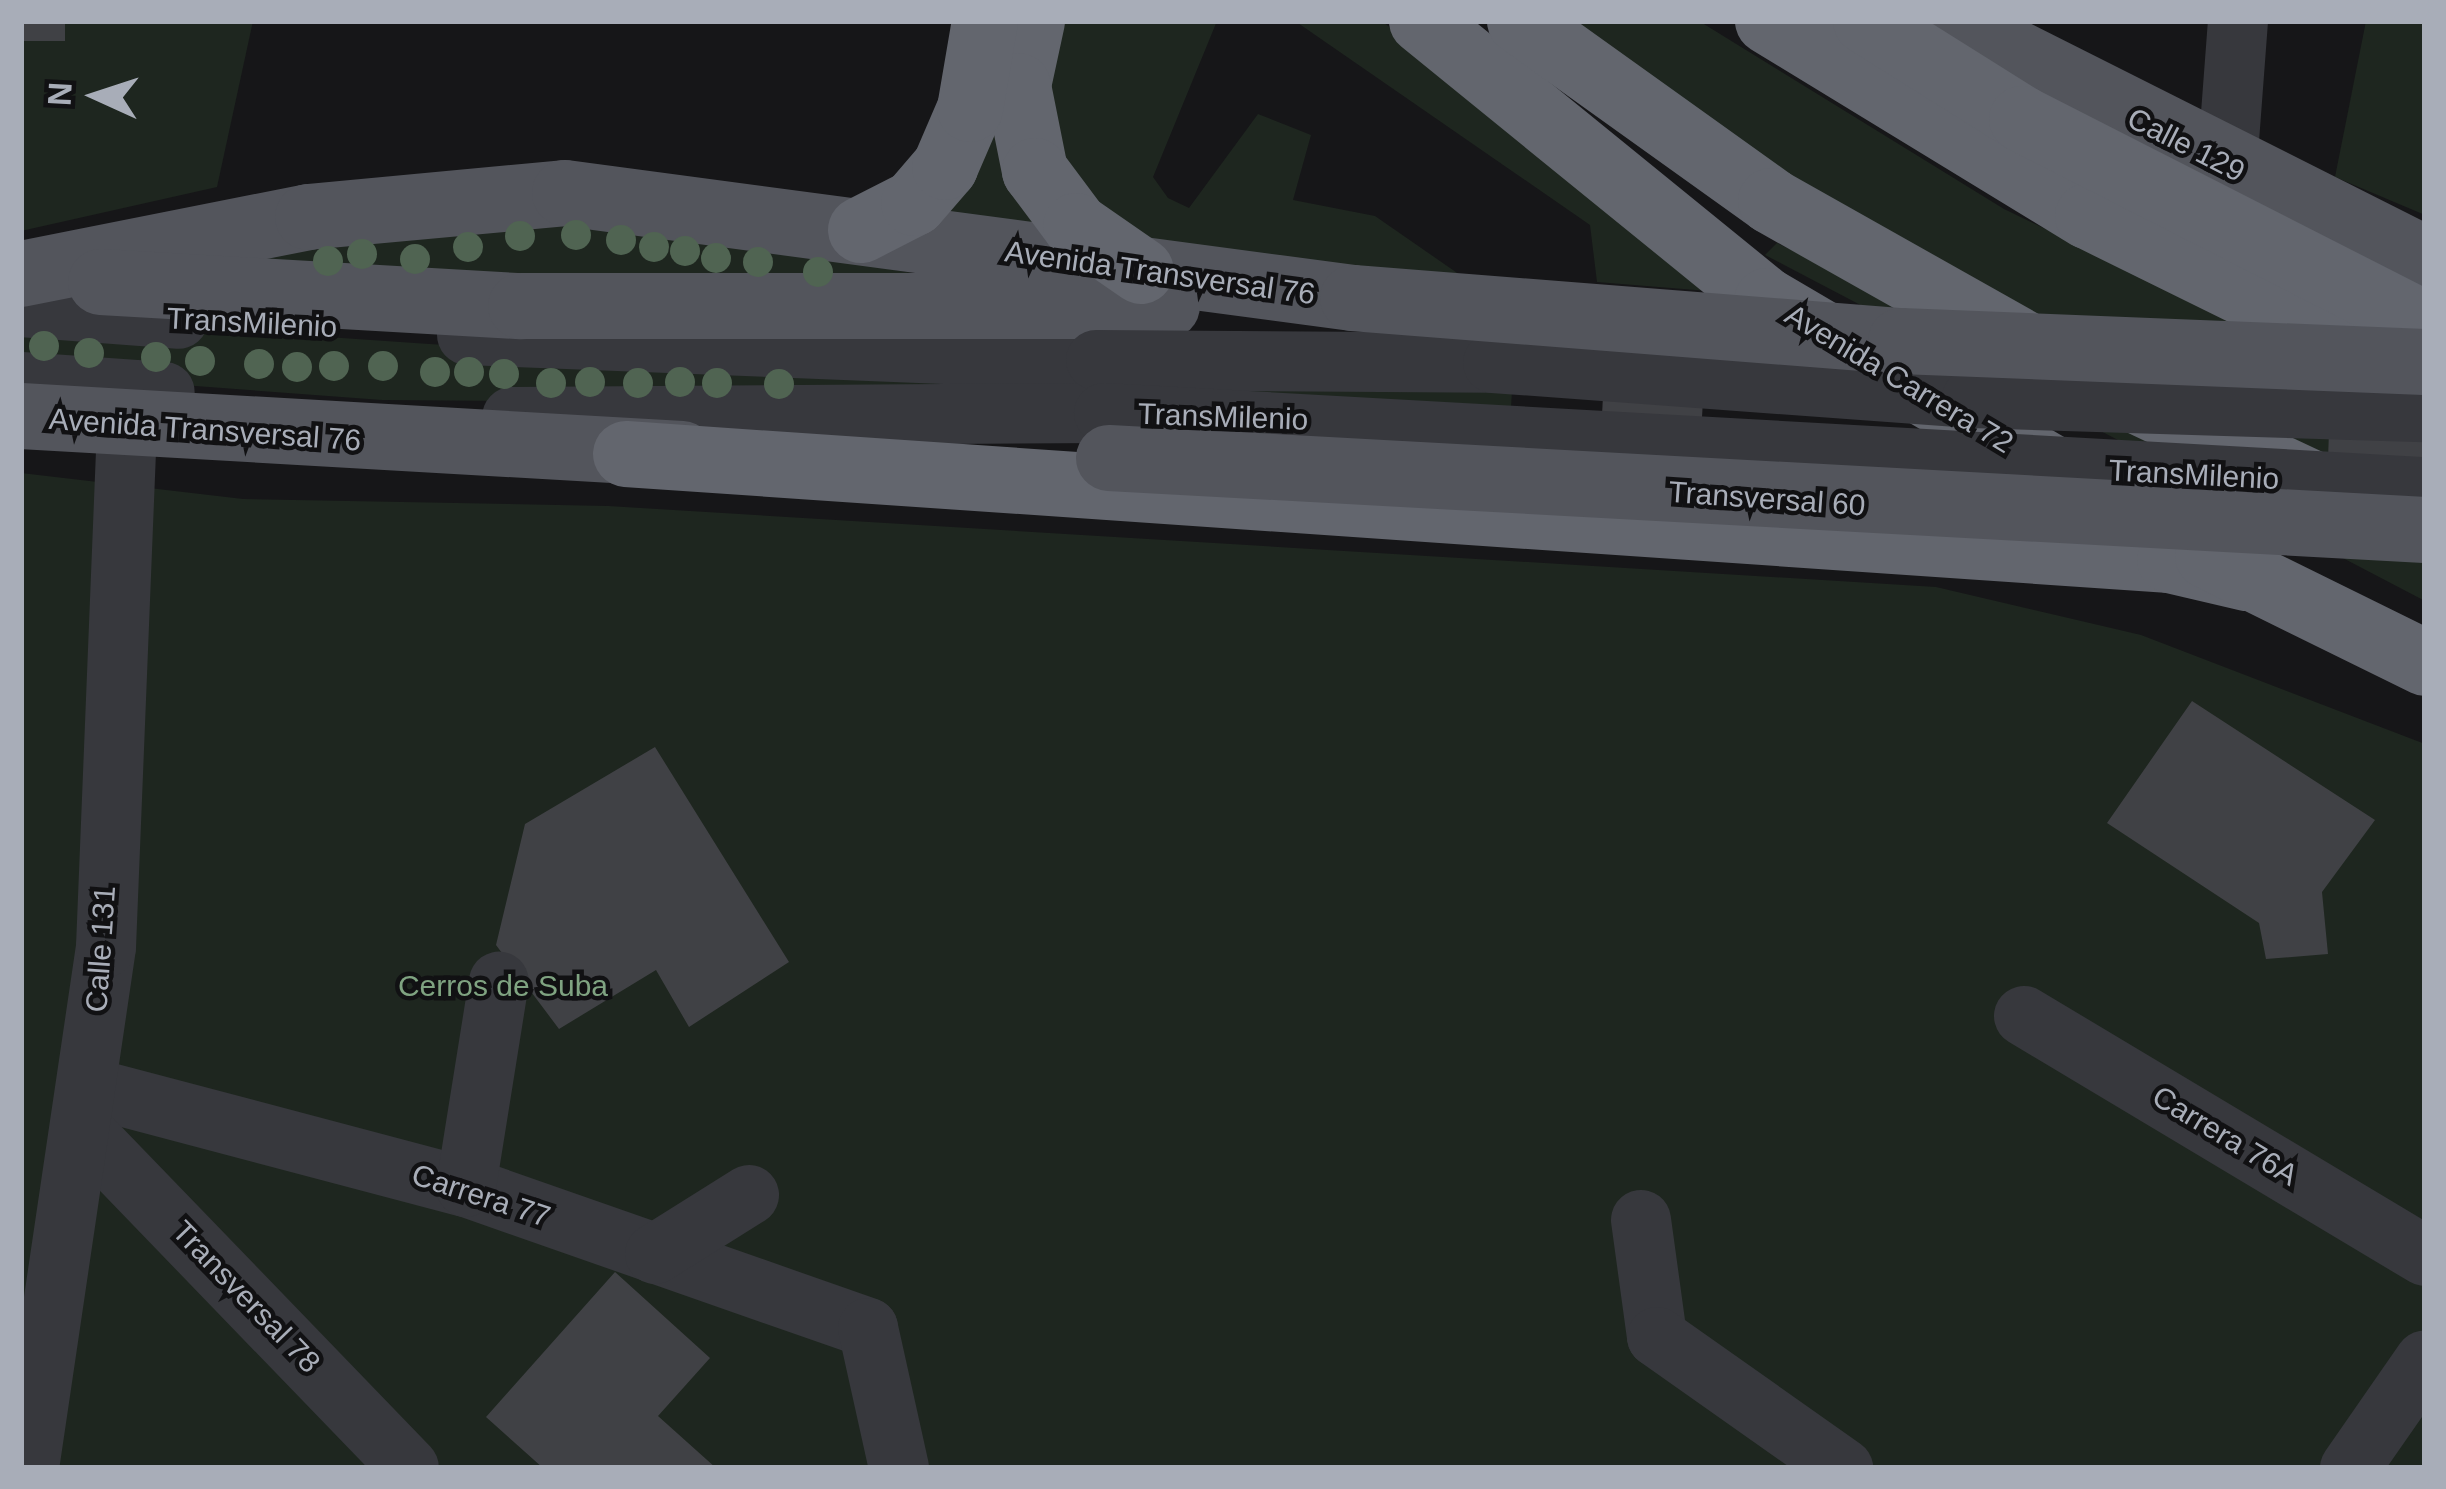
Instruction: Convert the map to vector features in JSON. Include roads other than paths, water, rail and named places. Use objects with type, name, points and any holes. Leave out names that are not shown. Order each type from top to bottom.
[{"type":"highway","points":[[861,230],[914,203],[945,167],[970,110],[985,21]]},
{"type":"highway","points":[[1032,21],[1018,103],[1035,172],[1076,226],[1141,271]]},
{"type":"highway","name":"Avenida Carrera 72","points":[[1422,21],[1702,254],[1933,402],[2277,571],[2425,663]]},
{"type":"highway","points":[[1520,21],[1690,147],[1931,298],[2425,539]]},
{"type":"highway","points":[[1768,21],[2088,216],[2425,379]]},
{"type":"highway","points":[[1866,21],[2043,131],[2425,324]]},
{"type":"highway","points":[[626,454],[2170,560],[2277,571],[2425,622]]},
{"type":"main road","name":"Calle 129","points":[[1952,21],[2227,166],[2425,259]]},
{"type":"main road","name":"Avenida Transversal 76","points":[[21,276],[308,217],[510,194],[861,230],[1349,298]]},
{"type":"main road","name":"Avenida Transversal 76","points":[[21,276],[812,312],[1349,298]]},
{"type":"main road","points":[[1349,298],[1901,341],[2425,362]]},
{"type":"main road","name":"Avenida Transversal 76","points":[[22,409],[127,426],[626,454],[1103,410]]},
{"type":"main road","name":"Transversal 60","points":[[1103,410],[2425,530]]},
{"type":"street","points":[[2227,166],[2238,21]]},
{"type":"street","name":"TransMilenio","points":[[21,307],[1103,410],[2425,487]]},
{"type":"street","name":"TransMilenio","points":[[22,409],[518,418],[1103,410],[1493,363],[1972,398],[2425,412]]},
{"type":"street","name":"Calle 131","points":[[28,1468],[66,1139],[106,947],[127,426]]},
{"type":"street","points":[[466,1187],[499,982]]},
{"type":"street","name":"Carrera 76A","points":[[2024,1016],[2425,1256]]},
{"type":"street","name":"Carrera 77","points":[[66,1139],[466,1187],[868,1328],[898,1468]]},
{"type":"street","name":"Transversal 78","points":[[66,1139],[409,1468]]},
{"type":"street","points":[[656,1254],[749,1195]]},
{"type":"street","points":[[1641,1220],[1657,1337],[1844,1468]]},
{"type":"street","points":[[2350,1468],[2425,1360]]},
{"type":"park label","name":"Cerros de Suba","points":[[503,986]]}]
